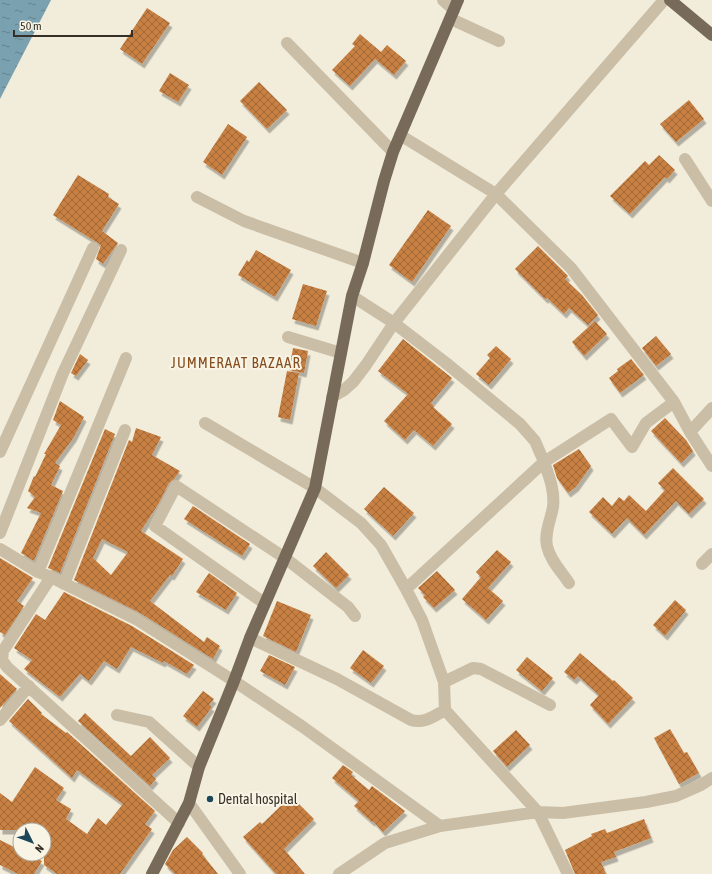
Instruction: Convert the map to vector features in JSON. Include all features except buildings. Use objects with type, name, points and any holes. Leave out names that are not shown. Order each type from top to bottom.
[{"type":"main road","points":[[670,0],[712,35]]},
{"type":"main road","points":[[152,874],[189,803],[199,767],[264,603],[315,488],[352,296],[363,263],[384,181],[393,152],[454,10]]},
{"type":"street","points":[[443,0],[454,10],[499,41]]},
{"type":"street","points":[[332,396],[344,390],[353,382],[394,323],[496,194],[664,0]]},
{"type":"street","points":[[287,43],[393,152]]},
{"type":"street","points":[[400,135],[496,194],[571,268],[674,402],[690,432],[712,466]]},
{"type":"street","points":[[685,159],[712,201]]},
{"type":"street","points":[[197,197],[244,221],[363,263]]},
{"type":"street","points":[[0,452],[3,438],[93,248]]},
{"type":"street","points":[[0,533],[63,373],[121,250]]},
{"type":"street","points":[[352,296],[394,323],[446,362],[520,424],[536,441],[551,482],[553,495],[553,507],[546,545],[550,557],[569,583]]},
{"type":"street","points":[[288,338],[341,353]]},
{"type":"street","points":[[38,572],[126,358]]},
{"type":"street","points":[[406,589],[544,462],[611,419],[632,447],[646,424],[674,402]]},
{"type":"street","points":[[690,432],[712,408]]},
{"type":"street","points":[[205,423],[315,488],[361,523],[381,545],[422,620],[444,682],[445,710],[538,812],[568,874]]},
{"type":"street","points":[[64,584],[125,430]]},
{"type":"street","points":[[264,603],[155,526],[176,486],[284,558],[348,607],[355,616]]},
{"type":"street","points":[[0,549],[38,572],[136,619],[303,727],[440,826]]},
{"type":"street","points":[[702,564],[712,554]]},
{"type":"street","points":[[51,578],[3,651],[2,660],[7,667],[179,823]]},
{"type":"street","points":[[250,638],[337,679],[419,723],[428,720],[445,710]]},
{"type":"street","points":[[444,682],[473,668],[481,669],[550,705]]},
{"type":"street","points":[[0,720],[29,686]]},
{"type":"street","points":[[117,715],[149,722],[199,767]]},
{"type":"street","points":[[339,874],[384,843],[440,826],[538,812],[563,814],[676,796],[702,785],[712,778]]},
{"type":"street","points":[[189,803],[240,874]]},
{"type":"water","points":[[0,0],[51,0],[0,99]]},
{"type":"place","name":"Dental hospital","points":[[210,799]]},
{"type":"district","name":"JUMMERAAT BAZAAR","points":[[236,363]]}]
